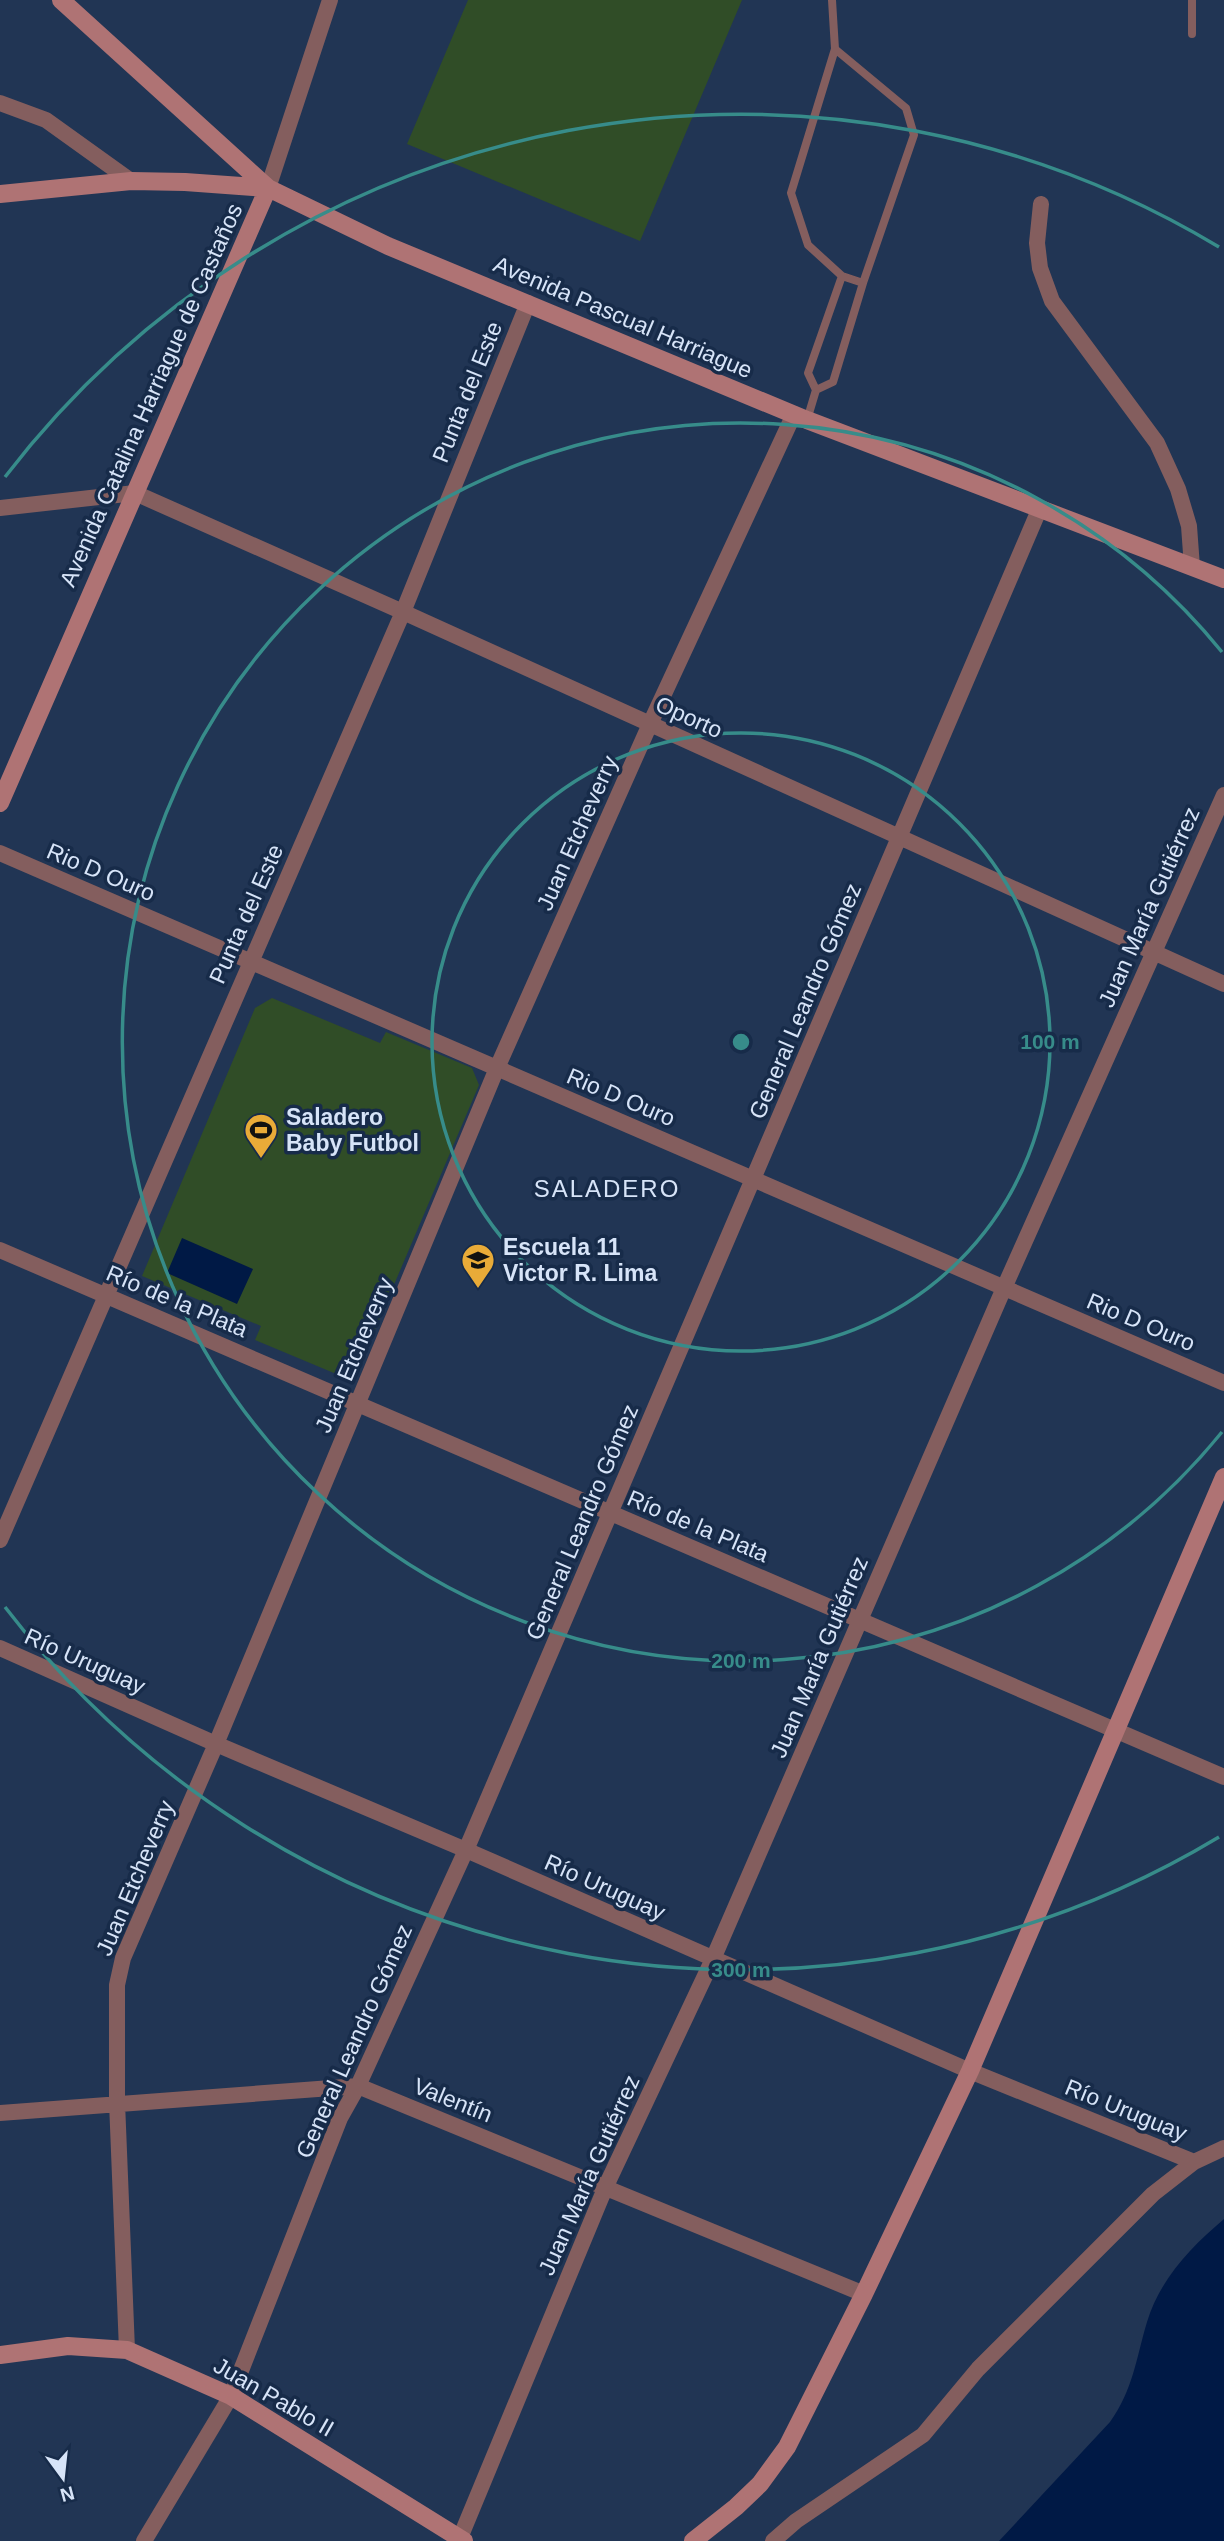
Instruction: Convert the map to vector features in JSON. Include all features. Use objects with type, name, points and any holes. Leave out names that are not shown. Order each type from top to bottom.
[{"type":"street","name":"Avenida Pascual Harriague","points":[[61,0],[268,188],[388,246],[800,417],[1224,579]]},
{"type":"street","name":"Avenida Catalina Harriague de Castaños","points":[[0,803],[268,188],[330,0]]},
{"type":"street","points":[[0,103],[46,120],[131,181]]},
{"type":"street","points":[[0,194],[131,181],[268,188]]},
{"type":"street","points":[[1041,205],[1037,243],[1040,268],[1052,300],[1157,443],[1178,489],[1189,526],[1192,567]]},
{"type":"street","name":"Punta del Este","points":[[0,1540],[403,612],[527,303]]},
{"type":"street","name":"Juan Etcheverry","points":[[127,2350],[117,2102],[117,1984],[123,1958],[359,1404],[497,1068],[650,724],[800,417]]},
{"type":"street","points":[[0,508],[135,493]]},
{"type":"street","name":"Oporto","points":[[135,493],[1224,984]]},
{"type":"street","name":"General Leandro Gómez","points":[[144,2541],[231,2396],[340,2118],[358,2086],[466,1850],[1040,510]]},
{"type":"street","name":"Juan María Gutiérrez","points":[[462,2539],[606,2186],[713,1959],[1004,1288],[1224,795]]},
{"type":"street","name":"Rio D Ouro","points":[[0,853],[1224,1383]]},
{"type":"street","name":"Río de la Plata","points":[[0,1250],[1224,1777]]},
{"type":"street","points":[[693,2541],[736,2508],[760,2484],[787,2447],[864,2294],[970,2071],[1224,1477]]},
{"type":"street","name":"Río Uruguay","points":[[0,1648],[970,2071],[1194,2162]]},
{"type":"street","name":"Valentín","points":[[0,2113],[117,2102],[358,2086],[864,2294]]},
{"type":"street","points":[[773,2541],[796,2521],[923,2435],[978,2369],[1153,2194],[1194,2162],[1224,2148]]},
{"type":"street","name":"Juan Pablo II","points":[[0,2355],[68,2346],[127,2350],[231,2396],[462,2539]]},
{"type":"lane","points":[[832,0],[835,49],[791,193],[808,245],[842,276],[863,283]]},
{"type":"lane","points":[[1192,0],[1192,34]]},
{"type":"lane","points":[[800,417],[816,390],[833,382],[863,283],[914,135],[906,108],[835,49]]},
{"type":"lane","points":[[816,390],[808,373],[842,276]]},
{"type":"green space","points":[[468,0],[742,0],[640,241],[407,144]]},
{"type":"green space","points":[[272,998],[380,1043],[386,1032],[472,1068],[479,1085],[353,1381],[255,1340],[261,1326],[142,1276],[255,1008]]},
{"type":"water","points":[[182,1238],[253,1269],[237,1304],[167,1273]]},
{"type":"water","points":[[1224,2219],[1224,2541],[999,2541],[1110,2422],[1129,2386],[1147,2322],[1160,2292],[1178,2265]]},
{"type":"place","name":"Saladero Baby Futbol","points":[[261,1160]]},
{"type":"place","name":"Escuela 11 Victor R. Lima","points":[[478,1290]]},
{"type":"district","name":"SALADERO","points":[[607,1188]]}]
